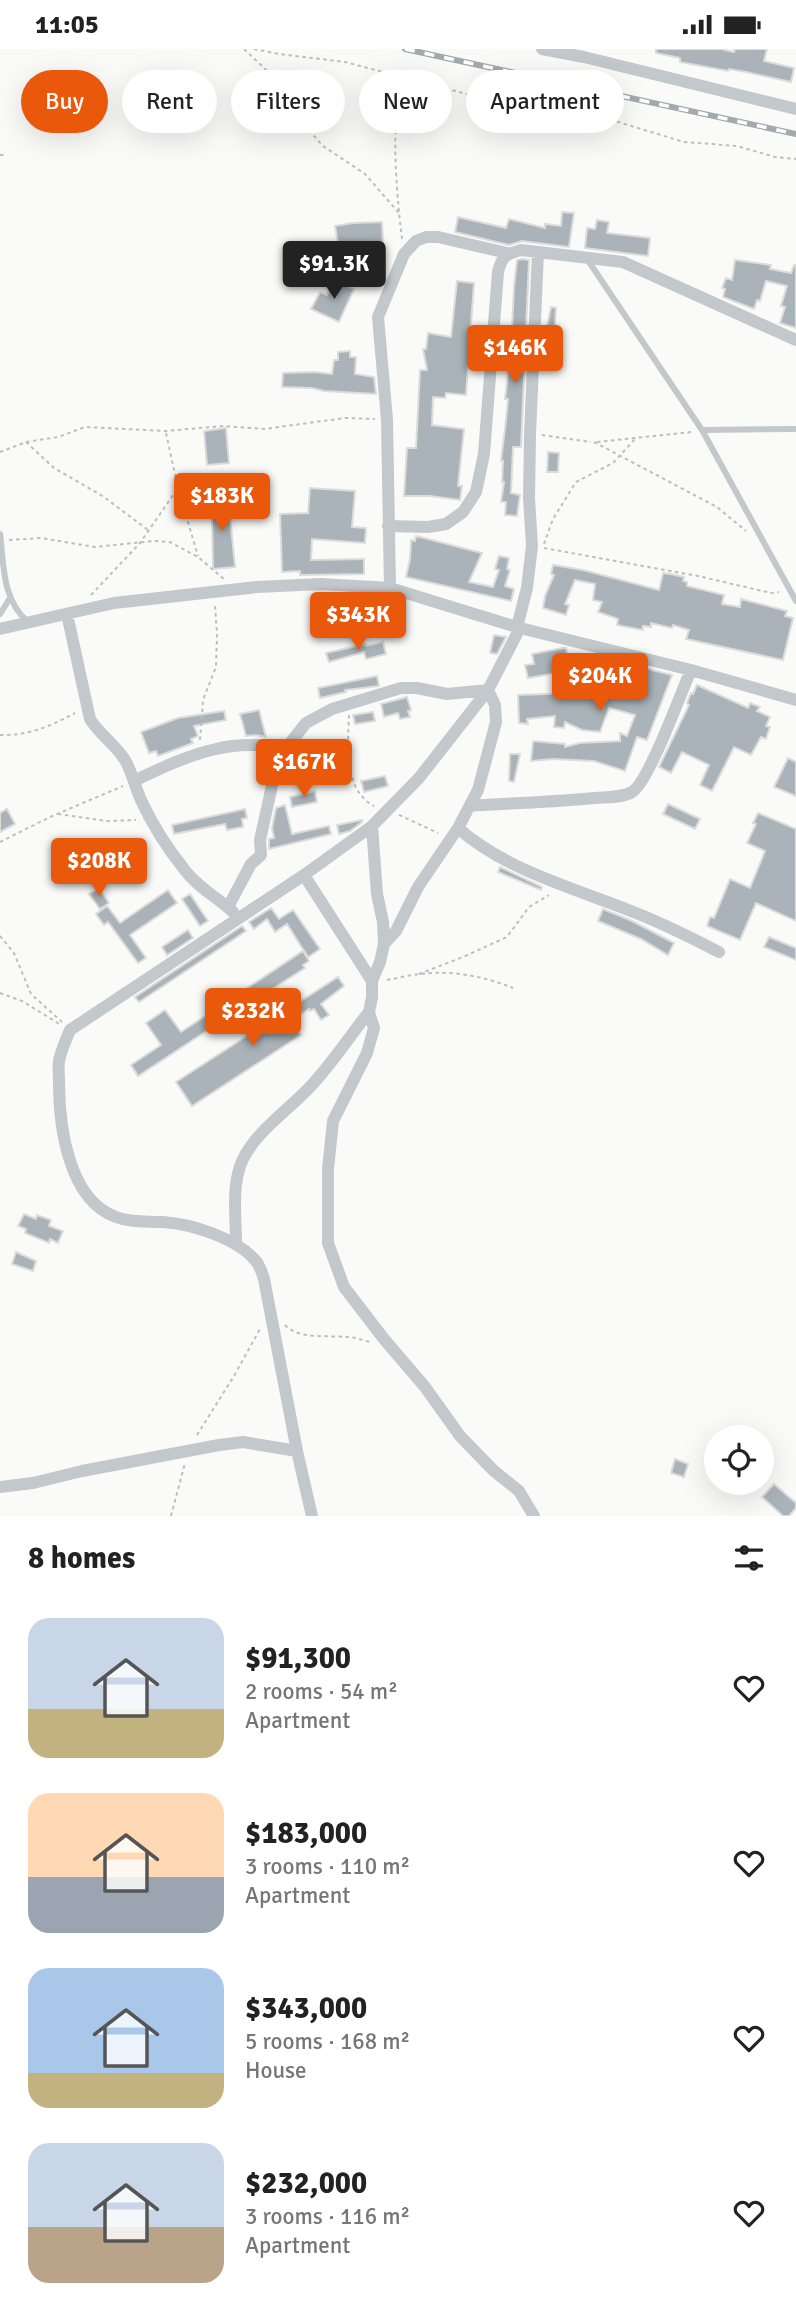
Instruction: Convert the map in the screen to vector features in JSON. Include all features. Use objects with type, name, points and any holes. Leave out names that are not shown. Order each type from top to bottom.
[{"type":"street","points":[[542,49],[573,52],[796,109]]},
{"type":"street","points":[[390,588],[387,419],[378,317],[404,254],[416,241],[426,237],[438,237],[507,253],[521,250],[623,262],[796,340]]},
{"type":"street","points":[[313,1516],[297,1451],[264,1279],[257,1261],[236,1244],[212,1234],[167,1223],[129,1221],[113,1216],[88,1197],[70,1161],[59,1108],[59,1061],[70,1030],[372,827],[419,778],[488,690],[519,627],[532,546],[529,498],[530,434],[538,252]]},
{"type":"street","points":[[388,526],[429,527],[446,524],[463,512],[476,492],[484,454],[498,272],[501,258],[507,253]]},
{"type":"street","points":[[0,629],[114,603],[257,587],[321,584],[390,588],[519,627],[691,670],[796,701]]},
{"type":"street","points":[[66,614],[86,706],[94,726],[119,750],[129,766],[153,821],[185,871],[238,917]]},
{"type":"street","points":[[470,806],[566,801],[632,792],[650,765],[691,670]]},
{"type":"street","points":[[228,907],[251,864],[261,855],[260,840],[272,781],[287,747],[306,723],[318,715],[401,688],[447,694],[488,690]]},
{"type":"street","points":[[384,944],[396,931],[418,887],[455,833],[478,790],[496,722],[495,705],[488,690]]},
{"type":"street","points":[[134,781],[216,748],[287,747]]},
{"type":"street","points":[[372,827],[384,944],[372,981],[369,1012],[374,1028],[367,1053],[333,1121],[328,1169],[328,1243],[344,1287],[425,1387],[460,1436],[493,1470],[519,1491],[534,1516]]},
{"type":"street","points":[[455,833],[497,856],[659,923],[719,952]]},
{"type":"street","points":[[304,875],[372,981]]},
{"type":"street","points":[[236,1244],[235,1192],[243,1159],[255,1141],[310,1087],[369,1012]]},
{"type":"street","points":[[0,1487],[33,1483],[189,1450],[243,1443],[297,1451]]},
{"type":"lane","points":[[586,257],[702,430],[796,601]]},
{"type":"lane","points":[[702,430],[796,429]]},
{"type":"lane","points":[[0,534],[10,598],[19,614],[29,622]]},
{"type":"lane","points":[[0,614],[10,598]]},
{"type":"path","points":[[244,49],[279,82],[308,129],[323,146],[365,174],[399,213]]},
{"type":"path","points":[[254,49],[345,62],[376,70]]},
{"type":"path","points":[[452,89],[520,106],[592,114],[684,142],[737,146],[775,157],[796,159]]},
{"type":"path","points":[[397,133],[396,177],[404,254]]},
{"type":"path","points":[[0,452],[26,442],[58,437],[85,427],[166,431],[223,426],[264,429],[345,418],[387,419]]},
{"type":"path","points":[[530,434],[594,442],[702,430]]},
{"type":"path","points":[[166,431],[178,488],[198,557]]},
{"type":"path","points":[[635,439],[610,465],[576,482],[553,519],[543,548],[698,576],[771,593],[783,591]]},
{"type":"path","points":[[26,442],[54,468],[104,497],[148,530]]},
{"type":"path","points":[[594,442],[717,507],[765,545]]},
{"type":"path","points":[[90,596],[140,543],[178,488]]},
{"type":"path","points":[[1,542],[33,537],[95,547],[170,542],[198,557],[226,580]]},
{"type":"path","points":[[196,755],[203,700],[216,667],[217,633],[213,592]]},
{"type":"path","points":[[349,704],[348,757],[356,786],[367,802],[455,833]]},
{"type":"path","points":[[0,735],[27,733],[47,727],[86,706]]},
{"type":"path","points":[[0,842],[134,781]]},
{"type":"path","points":[[57,814],[107,821],[153,821]]},
{"type":"path","points":[[419,974],[498,942],[512,932],[534,902],[566,886]]},
{"type":"path","points":[[0,936],[14,953],[31,994],[70,1030]]},
{"type":"path","points":[[372,981],[419,974],[466,974],[513,988]]},
{"type":"path","points":[[0,993],[22,1001],[70,1030]]},
{"type":"path","points":[[284,1324],[291,1331],[319,1336],[350,1337],[391,1347]]},
{"type":"path","points":[[171,1516],[189,1450],[261,1328]]},
{"type":"building","points":[[656,49],[721,49],[734,52],[735,49],[767,49],[764,61],[794,68],[791,82],[680,62],[680,58],[656,53]]},
{"type":"building","points":[[562,212],[574,213],[569,247],[522,241],[509,245],[455,232],[458,217],[506,228],[509,219],[545,228],[545,224],[561,226]]},
{"type":"building","points":[[597,220],[609,222],[607,233],[650,238],[648,256],[585,248],[587,228],[595,229]]},
{"type":"building","points":[[382,222],[384,266],[379,286],[356,281],[362,257],[341,261],[335,226]]},
{"type":"building","points":[[517,260],[529,260],[521,447],[513,447],[511,493],[520,495],[517,516],[505,515],[506,502],[501,502],[504,482],[501,461],[508,399],[505,399],[514,287]]},
{"type":"building","points":[[735,260],[771,265],[770,269],[791,273],[796,265],[796,328],[780,323],[785,307],[781,306],[787,286],[766,281],[760,301],[757,300],[754,309],[723,297],[725,289],[722,288],[726,278],[732,280]]},
{"type":"building","points":[[334,279],[354,289],[339,322],[311,309],[320,292],[327,295]]},
{"type":"building","points":[[457,281],[474,283],[466,395],[446,393],[445,398],[433,397],[432,425],[464,429],[458,486],[462,486],[460,500],[404,496],[407,448],[416,448],[420,370],[427,370],[423,349],[426,349],[428,333],[451,337]]},
{"type":"building","points":[[551,307],[556,308],[554,342],[544,341]]},
{"type":"building","points":[[350,351],[350,357],[356,357],[355,374],[374,377],[376,394],[282,387],[283,373],[332,374],[334,360],[338,360],[338,352]]},
{"type":"building","points":[[226,428],[229,463],[207,465],[204,431]]},
{"type":"building","points":[[548,452],[559,453],[558,472],[547,472]]},
{"type":"building","points":[[310,488],[355,491],[352,527],[366,528],[365,543],[312,539],[311,560],[364,559],[364,574],[300,575],[300,571],[282,572],[280,514],[308,513]]},
{"type":"building","points":[[228,495],[235,567],[213,569],[209,498]]},
{"type":"building","points":[[416,536],[482,553],[469,582],[493,587],[499,570],[495,569],[499,556],[509,558],[507,569],[510,570],[505,586],[514,589],[511,601],[406,577],[411,540],[415,541]]},
{"type":"building","points":[[553,565],[659,590],[663,573],[670,574],[684,577],[683,581],[687,582],[687,586],[724,595],[722,604],[740,607],[741,599],[787,611],[785,616],[793,618],[783,660],[686,639],[689,630],[673,625],[672,628],[651,623],[651,627],[643,626],[643,630],[617,625],[618,619],[598,612],[602,602],[593,600],[595,584],[575,580],[565,604],[569,605],[566,615],[543,608],[554,575],[551,574]]},
{"type":"building","points":[[376,609],[378,622],[332,631],[329,620]]},
{"type":"building","points":[[494,635],[506,637],[497,654],[490,653]]},
{"type":"building","points":[[383,642],[386,654],[366,659],[364,652],[329,662],[326,653],[365,644]]},
{"type":"building","points":[[566,648],[569,660],[560,661],[562,672],[528,678],[525,665],[534,664],[532,654]]},
{"type":"building","points":[[597,656],[672,675],[647,740],[637,737],[625,771],[594,761],[531,761],[533,741],[565,744],[565,747],[580,743],[620,741],[620,733],[627,736],[635,715],[609,708],[600,732],[582,730],[565,722],[564,728],[554,727],[555,716],[527,719],[528,724],[519,723],[518,695],[601,695],[605,677],[593,675]]},
{"type":"building","points":[[377,676],[379,686],[345,690],[346,692],[320,698],[318,688]]},
{"type":"building","points":[[697,685],[748,708],[750,703],[760,707],[757,711],[770,717],[766,726],[770,727],[766,739],[761,737],[751,755],[734,747],[712,791],[700,785],[709,765],[682,752],[671,773],[659,767]]},
{"type":"building","points":[[407,697],[410,717],[400,719],[398,713],[384,717],[381,704]]},
{"type":"building","points":[[259,710],[266,737],[246,736],[240,714]]},
{"type":"building","points":[[224,711],[226,720],[194,726],[198,736],[191,739],[193,743],[158,756],[156,751],[149,753],[141,732],[178,718]]},
{"type":"building","points":[[373,712],[375,721],[355,724],[353,715]]},
{"type":"building","points":[[510,754],[520,754],[514,782],[509,781]]},
{"type":"building","points":[[788,758],[796,762],[796,796],[774,787]]},
{"type":"building","points":[[385,776],[388,786],[364,792],[361,781]]},
{"type":"building","points":[[315,791],[317,802],[292,807],[290,797]]},
{"type":"building","points":[[668,804],[700,819],[695,829],[663,814]]},
{"type":"building","points":[[285,805],[292,834],[329,826],[331,834],[269,849],[269,839],[274,838],[272,828],[276,808]]},
{"type":"building","points":[[7,809],[15,824],[0,832],[0,813]]},
{"type":"building","points":[[245,809],[247,818],[242,819],[243,827],[227,830],[225,824],[174,834],[172,825]]},
{"type":"building","points":[[758,813],[796,829],[796,921],[756,903],[740,940],[707,926],[710,917],[714,918],[730,879],[750,888],[765,851],[747,843]]},
{"type":"building","points":[[362,820],[350,831],[339,834],[337,825]]},
{"type":"building","points":[[500,867],[542,887],[541,890],[498,872]]},
{"type":"building","points":[[99,888],[109,903],[100,909],[89,894]]},
{"type":"building","points":[[168,890],[177,903],[130,935],[146,958],[138,963],[108,922],[104,925],[96,914],[107,906],[120,923]]},
{"type":"building","points":[[190,894],[208,921],[200,926],[182,899]]},
{"type":"building","points":[[271,908],[279,919],[293,910],[320,949],[308,957],[287,924],[275,932],[267,919],[254,929],[249,922]]},
{"type":"building","points":[[603,909],[674,943],[668,955],[641,939],[598,921]]},
{"type":"building","points":[[242,926],[246,931],[139,1002],[135,997]]},
{"type":"building","points":[[188,930],[193,938],[167,955],[162,947]]},
{"type":"building","points":[[769,937],[796,948],[796,960],[764,947]]},
{"type":"building","points":[[303,951],[309,961],[303,965],[305,968],[232,1012],[226,1002]]},
{"type":"building","points":[[338,977],[344,986],[321,1004],[329,1015],[321,1020],[314,1009],[309,1009],[292,1020],[301,1035],[192,1106],[176,1082]]},
{"type":"building","points":[[165,1010],[181,1032],[207,1015],[214,1026],[138,1076],[131,1065],[161,1045],[146,1023]]},
{"type":"building","points":[[24,1214],[36,1219],[37,1215],[51,1220],[49,1226],[63,1231],[58,1243],[50,1239],[49,1243],[25,1233],[26,1229],[18,1226]]},
{"type":"building","points":[[16,1252],[36,1261],[33,1271],[12,1264]]},
{"type":"building","points":[[675,1459],[688,1464],[684,1477],[671,1473]]},
{"type":"building","points":[[774,1484],[796,1503],[796,1508],[789,1516],[783,1516],[762,1497],[774,1495]]},
{"type":"railway","points":[[405,49],[796,134]]}]
